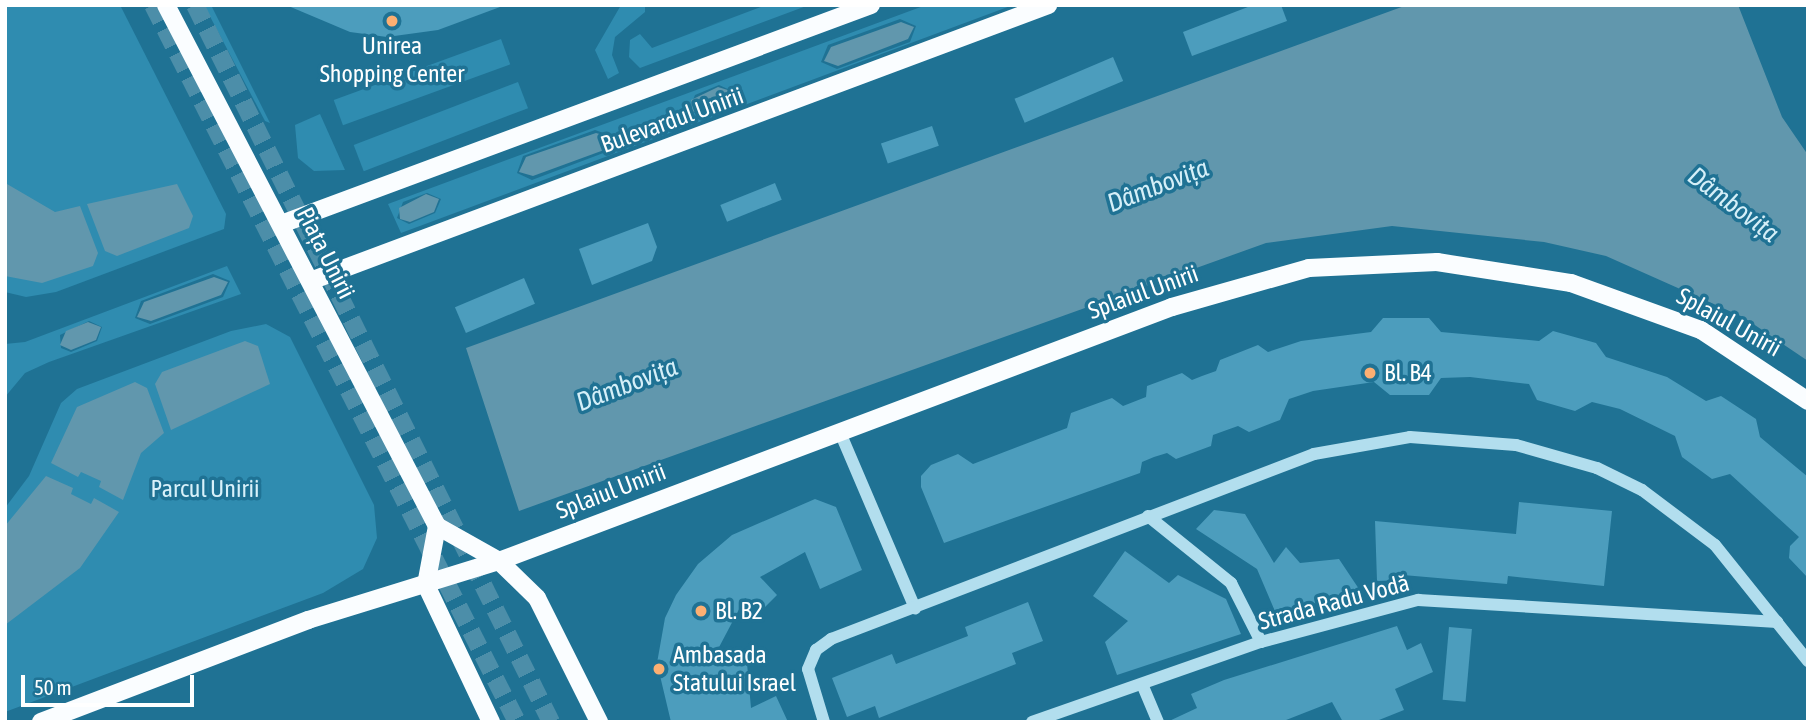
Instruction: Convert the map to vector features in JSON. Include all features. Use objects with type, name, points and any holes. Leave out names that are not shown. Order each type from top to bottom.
[{"type":"main road","name":"Piața Unirii","points":[[166,5],[284,223],[438,526]]},
{"type":"main road","name":"Bulevardul Unirii","points":[[284,223],[871,5]]},
{"type":"main road","name":"Bulevardul Unirii","points":[[313,280],[1048,5]]},
{"type":"main road","name":"Splaiul Unirii","points":[[499,561],[839,430],[1220,290],[1309,268],[1390,261],[1482,267],[1615,295],[1721,340],[1808,401]]},
{"type":"main road","points":[[491,722],[426,585],[438,526],[499,561],[537,598],[556,627],[600,722]]},
{"type":"main road","points":[[41,722],[308,620],[499,561]]},
{"type":"street","points":[[839,430],[915,608]]},
{"type":"street","points":[[824,722],[809,678],[816,650],[1148,516],[1336,447],[1410,437],[1491,440],[1597,468],[1668,506],[1715,545],[1808,661]]},
{"type":"street","points":[[1148,516],[1231,583],[1261,642]]},
{"type":"street","name":"Strada Radu Vodă","points":[[1032,722],[1261,642],[1418,600],[1777,622]]},
{"type":"street","points":[[1142,684],[1158,722]]},
{"type":"green space","points":[[5,5],[120,5],[226,214],[224,229],[56,292],[26,297],[5,292]]},
{"type":"green space","points":[[204,5],[211,5],[270,123],[265,121]]},
{"type":"green space","points":[[621,5],[645,5],[645,12],[615,37],[612,55],[619,73],[608,79],[595,50]]},
{"type":"green space","points":[[766,5],[809,5],[640,68],[629,57],[630,40],[640,34],[652,48]]},
{"type":"green space","points":[[926,5],[1013,5],[401,233],[388,204]],"holes":[[[900,19],[916,26],[910,42],[837,69],[821,62],[828,45]],[[719,85],[732,91],[727,105],[701,116],[689,110],[695,95]],[[595,130],[612,136],[606,152],[532,180],[517,173],[523,156]],[[427,193],[441,199],[435,213],[409,224],[397,218],[403,202]]]},
{"type":"green space","points":[[501,39],[510,64],[343,125],[334,100]]},
{"type":"green space","points":[[518,82],[528,108],[364,171],[354,145]]},
{"type":"green space","points":[[320,114],[345,170],[314,171],[298,158],[295,125]]},
{"type":"green space","points":[[227,266],[241,294],[49,362],[25,373],[5,397],[5,344],[25,342]],"holes":[[[213,274],[230,281],[223,297],[150,324],[135,318],[141,301]],[[89,321],[102,327],[97,341],[71,352],[61,348],[60,335]]]},
{"type":"green space","name":"Parcul Unirii","points":[[266,324],[290,337],[374,505],[377,538],[363,569],[323,593],[5,712],[5,508],[29,476],[61,403],[77,389],[231,331]]},
{"type":"water","name":"Dâmbovița","points":[[1407,5],[1738,5],[1782,117],[1808,155],[1808,361],[1743,317],[1606,256],[1544,242],[1392,226],[1266,243],[519,511],[466,348]]},
{"type":"water","points":[[901,22],[914,27],[908,39],[838,66],[824,61],[831,47]]},
{"type":"water","points":[[718,87],[731,91],[726,104],[701,115],[692,111],[691,100]]},
{"type":"water","points":[[596,133],[610,137],[604,150],[533,176],[519,172],[526,157]]},
{"type":"water","points":[[7,184],[55,212],[80,206],[98,253],[93,266],[42,283],[5,276]]},
{"type":"water","points":[[177,184],[193,216],[189,228],[117,256],[105,251],[87,204]]},
{"type":"water","points":[[426,194],[439,199],[434,212],[410,222],[400,219],[399,208]]},
{"type":"water","points":[[214,277],[228,282],[221,295],[151,321],[137,317],[144,302]]},
{"type":"water","points":[[88,322],[101,327],[96,340],[71,350],[60,345],[66,331]]},
{"type":"water","points":[[245,341],[258,346],[270,384],[171,430],[155,384],[162,372]]},
{"type":"water","points":[[135,382],[147,388],[164,433],[141,453],[123,500],[99,487],[101,481],[81,472],[78,477],[51,463],[77,407]]},
{"type":"water","points":[[46,476],[73,488],[71,494],[91,504],[94,498],[119,512],[80,568],[5,625],[5,526]]},
{"type":"building","name":"Unirea Shopping Center","points":[[286,5],[500,7],[438,30],[387,37],[350,32]]},
{"type":"building","points":[[1253,5],[1281,5],[1287,21],[1192,56],[1183,32]]},
{"type":"building","points":[[1113,57],[1123,81],[1025,123],[1015,99]]},
{"type":"building","points":[[932,126],[939,146],[888,163],[881,144]]},
{"type":"building","points":[[775,183],[782,200],[727,222],[720,205]]},
{"type":"building","points":[[648,223],[657,247],[652,261],[592,285],[579,249]]},
{"type":"building","points":[[524,278],[535,304],[466,333],[455,307]]},
{"type":"building","points":[[1383,318],[1429,318],[1441,332],[1539,341],[1553,331],[1596,343],[1606,357],[1667,377],[1706,401],[1721,396],[1756,419],[1760,437],[1808,477],[1808,578],[1789,558],[1790,546],[1799,537],[1730,474],[1712,479],[1682,457],[1675,436],[1620,409],[1592,402],[1575,411],[1537,400],[1529,384],[1470,377],[1441,378],[1429,395],[1390,395],[1374,382],[1313,391],[1289,399],[1280,420],[1249,432],[1238,426],[1213,435],[1211,446],[1176,459],[1167,453],[1154,457],[1142,462],[1140,473],[944,543],[921,487],[921,476],[931,465],[958,454],[973,464],[1067,428],[1071,413],[1112,398],[1123,406],[1146,397],[1147,386],[1182,373],[1192,380],[1216,371],[1220,360],[1258,345],[1268,352],[1301,341],[1371,332]]},
{"type":"building","name":"Bl. B2","points":[[815,499],[836,507],[862,570],[820,589],[805,552],[760,577],[777,595],[763,609],[745,598],[717,651],[746,652],[751,708],[776,696],[788,722],[671,722],[657,663],[665,618],[676,595],[698,564],[732,535]]},
{"type":"building","points":[[1519,502],[1612,511],[1604,586],[1508,576],[1507,584],[1403,575],[1403,580],[1377,581],[1375,521],[1516,534]]},
{"type":"building","points":[[1214,510],[1245,514],[1274,563],[1286,547],[1300,563],[1339,559],[1359,589],[1277,616],[1257,569],[1196,529]]},
{"type":"building","points":[[1125,551],[1169,583],[1178,575],[1226,599],[1241,634],[1117,675],[1105,642],[1128,621],[1093,596]]},
{"type":"building","points":[[1028,602],[1043,641],[1012,653],[1016,664],[879,718],[875,706],[847,717],[832,678],[892,654],[896,664],[968,636],[965,627]]},
{"type":"building","points":[[1397,626],[1407,650],[1421,643],[1433,672],[1395,689],[1404,710],[1374,722],[1343,722],[1332,702],[1281,722],[1167,722],[1197,708],[1191,694],[1224,680]]},
{"type":"building","points":[[1449,627],[1472,629],[1466,702],[1443,700]]},
{"type":"tunnel","points":[[153,5],[517,722]]},
{"type":"tunnel","points":[[195,5],[551,722]]},
{"type":"place","name":"Unirea Shopping Center","points":[[392,21]]},
{"type":"place","name":"Bl. B4","points":[[1370,373]]},
{"type":"place","name":"Bl. B2","points":[[701,611]]},
{"type":"place","name":"Ambasada Statului Israel","points":[[659,669]]}]
